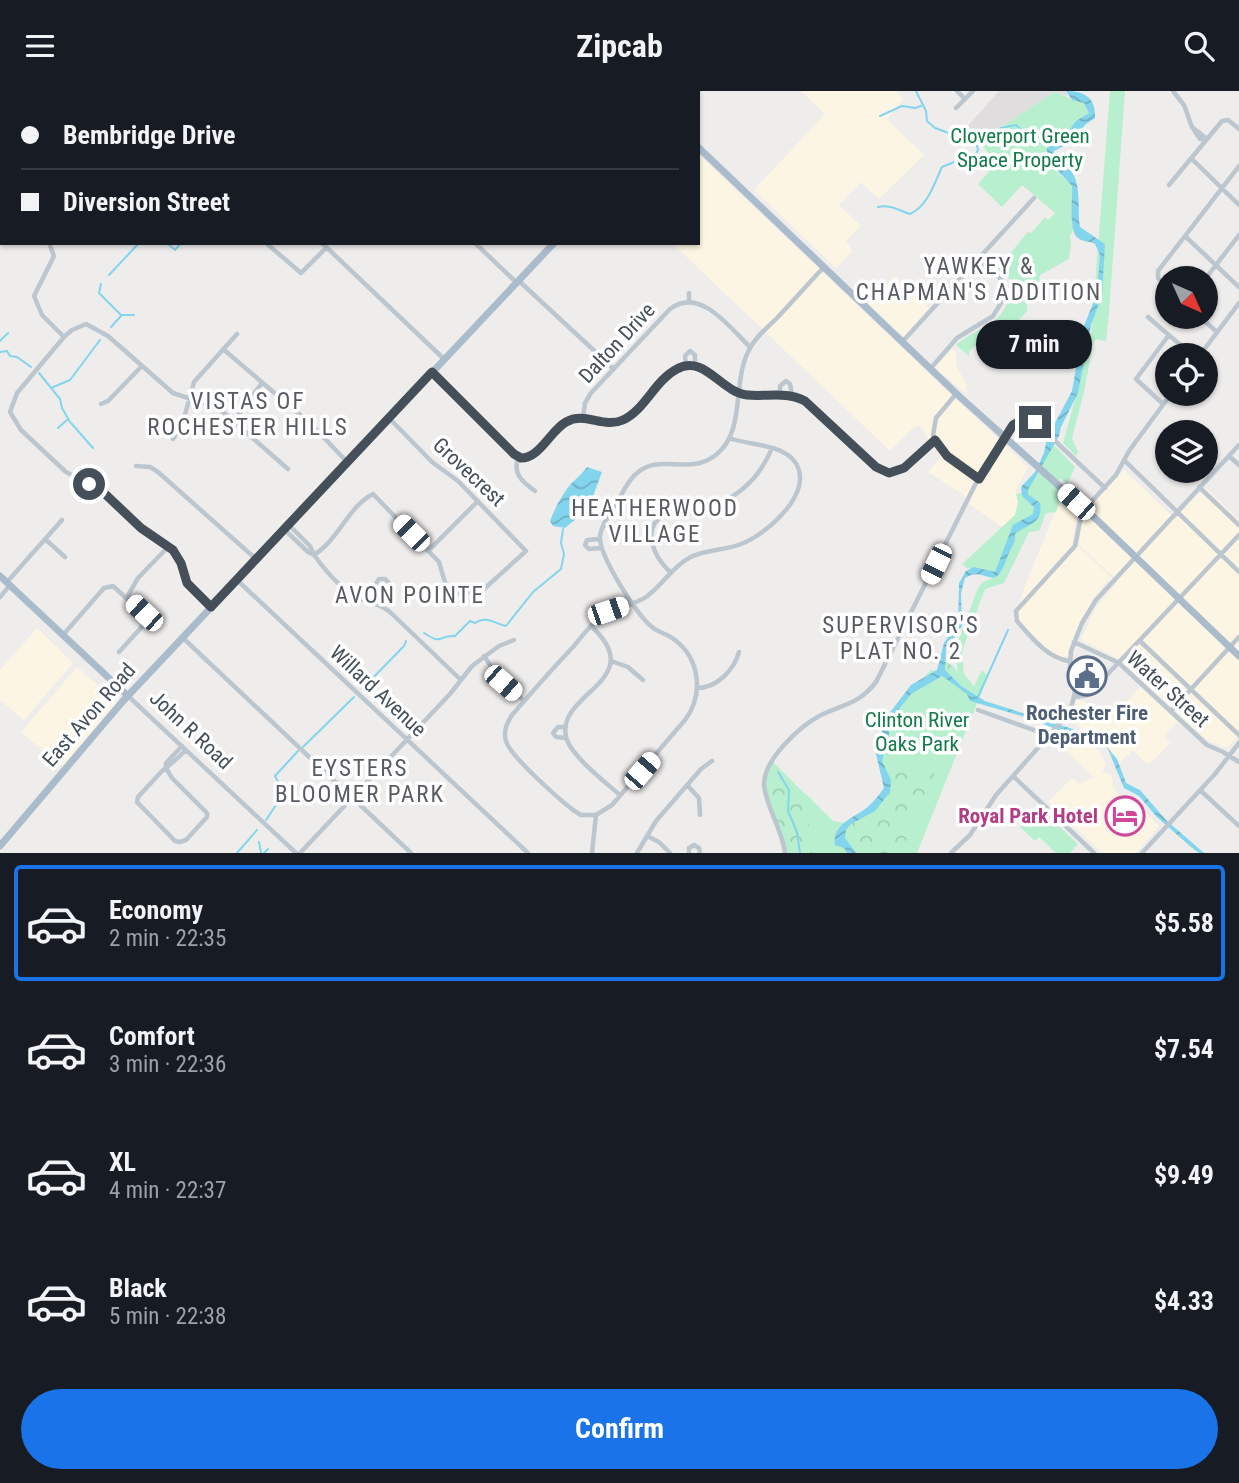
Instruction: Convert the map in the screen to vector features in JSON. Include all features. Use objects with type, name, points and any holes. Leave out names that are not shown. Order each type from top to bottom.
[{"type":"main road","points":[[700,149],[956,394],[1088,513],[1239,656]]},
{"type":"main road","name":"East Avon Road","points":[[0,846],[128,696],[552,245]]},
{"type":"main road","name":"John R Road","points":[[4,582],[128,696]]},
{"type":"street","points":[[957,91],[965,99]]},
{"type":"street","points":[[956,108],[973,91]]},
{"type":"street","points":[[1173,91],[1184,105],[1192,127],[1207,139]]},
{"type":"street","points":[[1169,185],[1224,120],[1239,129]]},
{"type":"street","points":[[1192,159],[1239,205]]},
{"type":"street","points":[[1163,266],[1239,166]]},
{"type":"street","points":[[902,342],[1034,198]]},
{"type":"street","points":[[1216,265],[1239,235]]},
{"type":"street","points":[[1185,236],[1239,287]]},
{"type":"street","points":[[50,245],[54,256],[34,296],[42,315],[64,337]]},
{"type":"street","points":[[269,245],[301,273],[324,246],[444,359]]},
{"type":"street","points":[[477,245],[614,369]]},
{"type":"street","points":[[930,369],[957,338],[993,316],[1004,294],[1000,278],[978,260]]},
{"type":"street","points":[[729,438],[780,450],[792,459],[799,470],[799,491],[793,502],[749,541],[692,556],[670,573],[649,595],[632,603],[608,611],[591,626],[524,701],[506,726],[509,748],[581,815],[596,815],[608,809],[689,715],[697,688],[695,669],[685,650],[671,637],[652,628],[632,603],[601,548],[600,539],[604,524],[629,481],[637,473],[657,464],[684,466],[703,463],[719,452],[729,438],[743,365],[750,347],[824,267]]},
{"type":"street","points":[[689,293],[689,302],[706,307],[750,347]]},
{"type":"street","name":"Dalton Drive","points":[[583,418],[587,399],[614,369],[670,309],[689,302]]},
{"type":"street","points":[[1209,343],[1239,303]]},
{"type":"street","points":[[1148,317],[1178,343]]},
{"type":"street","points":[[211,607],[187,583],[178,556],[141,528],[103,492],[66,472],[21,430],[9,412],[17,393],[64,337],[86,324],[108,336],[165,388],[216,408],[288,469]]},
{"type":"street","points":[[1214,329],[1217,332]]},
{"type":"street","points":[[173,439],[182,425],[198,375],[237,334]]},
{"type":"street","points":[[1163,343],[1169,335]]},
{"type":"street","points":[[223,349],[311,424],[347,462]]},
{"type":"street","points":[[686,365],[685,356],[690,351],[695,355],[695,365]]},
{"type":"street","points":[[1155,354],[1136,379],[1155,397]]},
{"type":"street","points":[[432,372],[518,457],[530,456],[563,424],[583,418],[608,423],[624,419],[672,372],[686,365],[695,365],[705,370],[721,384],[738,393],[792,395],[811,405],[883,471],[889,473],[899,471],[935,440]]},
{"type":"street","points":[[100,404],[108,401],[141,367]]},
{"type":"street","points":[[779,394],[780,386],[786,381],[790,384],[792,395]]},
{"type":"street","points":[[234,422],[262,383]]},
{"type":"street","points":[[956,394],[936,418],[933,430],[935,440],[947,456],[979,479]]},
{"type":"street","points":[[1069,661],[1048,653],[1019,624],[1016,614],[1020,604],[1075,546],[1082,512],[1116,475],[1162,406]]},
{"type":"street","name":"Grovecrest","points":[[389,418],[432,461],[458,481],[526,551],[484,589],[449,596],[439,562],[429,550]]},
{"type":"street","points":[[785,853],[765,789],[767,769],[799,730],[821,716],[855,702],[876,682],[979,479],[1015,423],[1022,420],[1032,421],[1105,488]]},
{"type":"street","points":[[951,853],[970,835],[985,808],[1069,714],[1074,697],[1069,661],[1074,642],[1094,603],[1134,556],[1239,445]]},
{"type":"street","points":[[670,573],[657,559],[652,547],[652,532],[660,517],[670,511],[712,506],[737,493],[755,478],[772,448]]},
{"type":"street","points":[[1229,456],[1239,465]]},
{"type":"street","points":[[518,457],[515,467],[517,475],[536,491]]},
{"type":"street","points":[[1124,460],[1239,572]]},
{"type":"street","points":[[136,466],[150,467],[158,472],[256,559]]},
{"type":"street","points":[[1199,487],[1239,525]]},
{"type":"street","points":[[314,555],[330,543],[347,518],[373,494],[429,550],[478,501]]},
{"type":"street","points":[[0,597],[4,582],[62,520]]},
{"type":"street","points":[[286,527],[310,546],[314,555],[351,593],[360,599],[377,603],[390,612],[461,680]]},
{"type":"street","points":[[1074,697],[1088,695],[1239,535]]},
{"type":"street","points":[[46,539],[65,557]]},
{"type":"street","points":[[600,539],[587,540],[585,545],[589,549],[601,548]]},
{"type":"street","points":[[127,597],[141,575],[168,547]]},
{"type":"street","name":"Willard Avenue","points":[[237,580],[528,853]]},
{"type":"street","points":[[62,636],[107,586],[113,586],[149,619],[120,652]]},
{"type":"street","points":[[377,603],[380,592]]},
{"type":"street","points":[[591,626],[607,643],[611,661],[607,672],[570,716],[566,727],[567,738],[574,752],[620,795]]},
{"type":"street","points":[[183,637],[411,853]]},
{"type":"street","points":[[1171,711],[1239,637]]},
{"type":"street","points":[[298,853],[407,740],[472,666],[484,656],[514,640]]},
{"type":"street","points":[[1140,641],[1239,735]]},
{"type":"street","name":"Water Street","points":[[1074,642],[1119,663],[1207,745],[1239,762]]},
{"type":"street","points":[[697,688],[708,687],[719,681],[735,663],[739,652]]},
{"type":"street","points":[[484,656],[499,678],[524,701]]},
{"type":"street","points":[[611,661],[628,667],[643,680]]},
{"type":"street","name":"John R Road","points":[[128,696],[298,853]]},
{"type":"street","points":[[978,710],[1050,736]]},
{"type":"street","points":[[566,727],[558,727],[554,733],[556,737],[567,738]]},
{"type":"street","points":[[1142,853],[1239,743]]},
{"type":"street","points":[[166,768],[172,778],[207,813],[200,825],[186,840],[180,842],[166,832],[137,802],[138,797],[184,748]]},
{"type":"street","points":[[637,853],[653,825],[701,769],[712,761]]},
{"type":"street","points":[[1013,776],[1094,853]]},
{"type":"street","points":[[687,785],[699,798],[700,815]]},
{"type":"street","points":[[1200,790],[1239,826]]},
{"type":"street","points":[[592,853],[596,815]]},
{"type":"street","points":[[648,836],[670,853]]},
{"type":"street","points":[[689,853],[694,845],[699,848],[700,853]]},
{"type":"shaded area","points":[[801,91],[896,91],[903,99],[887,119],[924,155],[879,199],[861,182],[839,205],[861,226],[846,241],[853,251],[836,268],[754,190],[825,114]]},
{"type":"shaded area","points":[[999,91],[1066,91],[1068,96],[1054,92],[979,142],[966,128]]},
{"type":"shaded area","points":[[700,156],[1028,467],[1016,490],[1018,502],[1015,515],[1002,527],[969,504],[971,500],[928,472],[941,457],[920,426],[914,427],[890,451],[674,245],[700,245]]},
{"type":"shaded area","points":[[895,276],[929,308],[904,337],[869,304]]},
{"type":"shaded area","points":[[952,349],[956,352],[957,368],[967,384],[965,393],[934,367]]},
{"type":"shaded area","points":[[1124,470],[1175,519],[1205,487],[1239,520],[1239,735],[1227,748],[1208,741],[1117,658],[1081,640],[1095,609],[1118,581],[1079,545],[1082,514]]},
{"type":"shaded area","points":[[1061,497],[1077,511],[1072,543],[1113,579],[1107,581],[1095,596],[1073,637],[1067,657],[1061,658],[1049,651],[1017,618],[1023,591]]},
{"type":"shaded area","points":[[37,628],[73,663],[24,720],[0,700],[0,670]]},
{"type":"shaded area","points":[[77,667],[117,702],[62,767],[21,732]]},
{"type":"shaded area","points":[[1140,687],[1178,722],[1164,736],[1170,743],[1151,763],[1147,764],[1133,750],[1119,763],[1100,738],[1086,732],[1072,720],[1077,700],[1084,701],[1107,722]]},
{"type":"shaded area","points":[[1058,735],[1093,746],[1099,751],[1106,763],[1102,773],[1111,774],[1114,789],[1124,798],[1134,801],[1159,826],[1136,853],[1102,853],[1048,802],[1072,778],[1080,784],[1093,777],[1054,739]]},
{"type":"green space","points":[[1110,91],[1125,91],[1109,312],[1106,341],[1096,339],[1093,344],[1072,438],[1078,452],[1076,456],[1063,443],[1075,400],[1087,337],[1091,337]]},
{"type":"green space","name":"Cloverport Green Space Property","points":[[1054,92],[1084,102],[1089,113],[1076,121],[1063,138],[1047,148],[1048,163],[1072,186],[1073,230],[1070,236],[1069,259],[1040,275],[1037,300],[1027,303],[1027,311],[1019,320],[1017,338],[1005,342],[981,343],[969,352],[969,356],[956,345],[994,321],[1006,307],[1011,280],[997,269],[1028,232],[1031,233],[1045,217],[1048,220],[1055,213],[1022,185],[1002,207],[978,184],[997,163],[979,142]]},
{"type":"green space","name":"Clinton River Oaks Park","points":[[1050,441],[1075,467],[1067,484],[1060,478],[1057,486],[1063,492],[1056,512],[1046,513],[1039,531],[1029,532],[1004,583],[985,589],[962,651],[964,674],[974,686],[982,670],[988,676],[917,853],[901,853],[938,764],[879,764],[886,723],[931,670],[938,671],[958,684],[956,646],[978,588],[983,582],[993,578],[962,564],[1015,515],[1018,502],[1016,494],[1028,489]]},
{"type":"green space","name":"Clinton River Oaks Park","points":[[942,660],[953,666],[968,687],[911,853],[785,853],[764,782],[772,761],[832,821],[847,823],[875,803],[885,787],[882,755],[939,669]]},
{"type":"green space","points":[[805,793],[865,853],[812,853]]},
{"type":"green space","points":[[1045,813],[1078,844],[1070,853],[1056,853],[1039,837],[1035,841],[1020,827]]},
{"type":"water","points":[[1066,91],[1084,94],[1094,105],[1095,118],[1068,144],[1054,151],[1053,157],[1071,171],[1077,183],[1080,227],[1105,244],[1102,295],[1091,325],[1078,393],[1059,436],[1028,490],[1028,494],[1040,503],[1040,515],[1015,534],[1014,543],[998,575],[973,575],[965,578],[961,593],[962,626],[946,650],[945,670],[961,686],[985,701],[1098,737],[1117,759],[1126,783],[1140,790],[1166,820],[1204,853],[1191,847],[1157,817],[1139,796],[1124,788],[1108,749],[1092,738],[1064,732],[970,701],[967,694],[942,676],[911,694],[889,725],[882,761],[891,780],[890,792],[875,811],[851,824],[846,830],[845,838],[856,853],[847,853],[844,848],[835,845],[836,832],[870,805],[884,788],[876,754],[885,719],[911,685],[937,670],[944,643],[958,622],[959,583],[966,571],[974,567],[995,572],[1013,525],[1033,514],[1034,507],[1022,496],[1021,487],[1035,472],[1044,453],[1047,438],[1072,391],[1083,328],[1097,294],[1100,255],[1095,244],[1080,239],[1075,234],[1072,222],[1072,186],[1047,159],[1047,148],[1063,138],[1076,121],[1089,113],[1084,103],[1072,100]]},
{"type":"water","points":[[587,467],[602,472],[592,499],[582,514],[565,528],[553,526],[550,521],[560,501],[569,486]]},
{"type":"waterway","points":[[916,91],[926,111],[927,121],[935,128],[974,142],[1001,128],[1016,125],[1030,135],[1041,134],[1049,146]]},
{"type":"waterway","points":[[880,116],[902,106],[921,106]]},
{"type":"waterway","points":[[878,207],[891,207],[910,214],[921,206],[930,194],[942,167],[975,156],[978,150],[976,142]]},
{"type":"waterway","points":[[109,275],[137,245]]},
{"type":"waterway","points":[[169,245],[175,250],[179,245]]},
{"type":"waterway","points":[[101,284],[99,293],[121,315],[134,315]]},
{"type":"waterway","points":[[111,327],[121,316]]},
{"type":"waterway","points":[[0,341],[8,333]]},
{"type":"waterway","points":[[51,388],[70,380],[100,340]]},
{"type":"waterway","points":[[0,352],[7,351],[10,356],[17,357],[31,367]]},
{"type":"waterway","points":[[39,373],[60,399],[70,422]]},
{"type":"waterway","points":[[58,428],[67,420]]},
{"type":"waterway","points":[[71,423],[93,448]]},
{"type":"waterway","points":[[424,633],[438,639],[455,636],[470,621],[491,621],[506,626],[533,592],[561,569],[564,554],[561,543],[563,529]]},
{"type":"waterway","points":[[978,697],[1008,630]]},
{"type":"waterway","points":[[362,689],[406,641]]},
{"type":"waterway","points":[[303,747],[354,697]]},
{"type":"waterway","points":[[266,820],[284,793],[275,776],[298,751]]},
{"type":"waterway","points":[[778,772],[789,790],[788,811],[797,832],[800,853]]},
{"type":"waterway","points":[[237,853],[257,830]]},
{"type":"waterway","points":[[259,842],[261,853]]},
{"type":"waterway","points":[[264,853],[268,849]]},
{"type":"place","name":"Rochester Fire Department","points":[[1087,676]]},
{"type":"place","name":"Royal Park Hotel","points":[[1125,816]]},
{"type":"district","name":"YAWKEY & CHAPMAN'S ADDITION","points":[[979,279]]},
{"type":"district","name":"VISTAS OF ROCHESTER HILLS","points":[[248,414]]},
{"type":"district","name":"HEATHERWOOD VILLAGE","points":[[655,521]]},
{"type":"district","name":"AVON POINTE","points":[[410,595]]},
{"type":"district","name":"SUPERVISOR'S PLAT NO. 2","points":[[901,638]]},
{"type":"district","name":"EYSTERS BLOOMER PARK","points":[[360,781]]},
{"type":"route","points":[[89,484],[103,492],[141,528],[173,550],[181,563],[187,583],[211,607],[432,372],[521,458],[534,453],[558,428],[572,419],[583,418],[608,423],[619,422],[628,417],[672,372],[686,365],[695,365],[705,370],[721,384],[738,393],[792,395],[805,401],[876,467],[889,473],[904,468],[935,440],[947,456],[979,479],[1013,425],[1022,420],[1035,422]]}]
